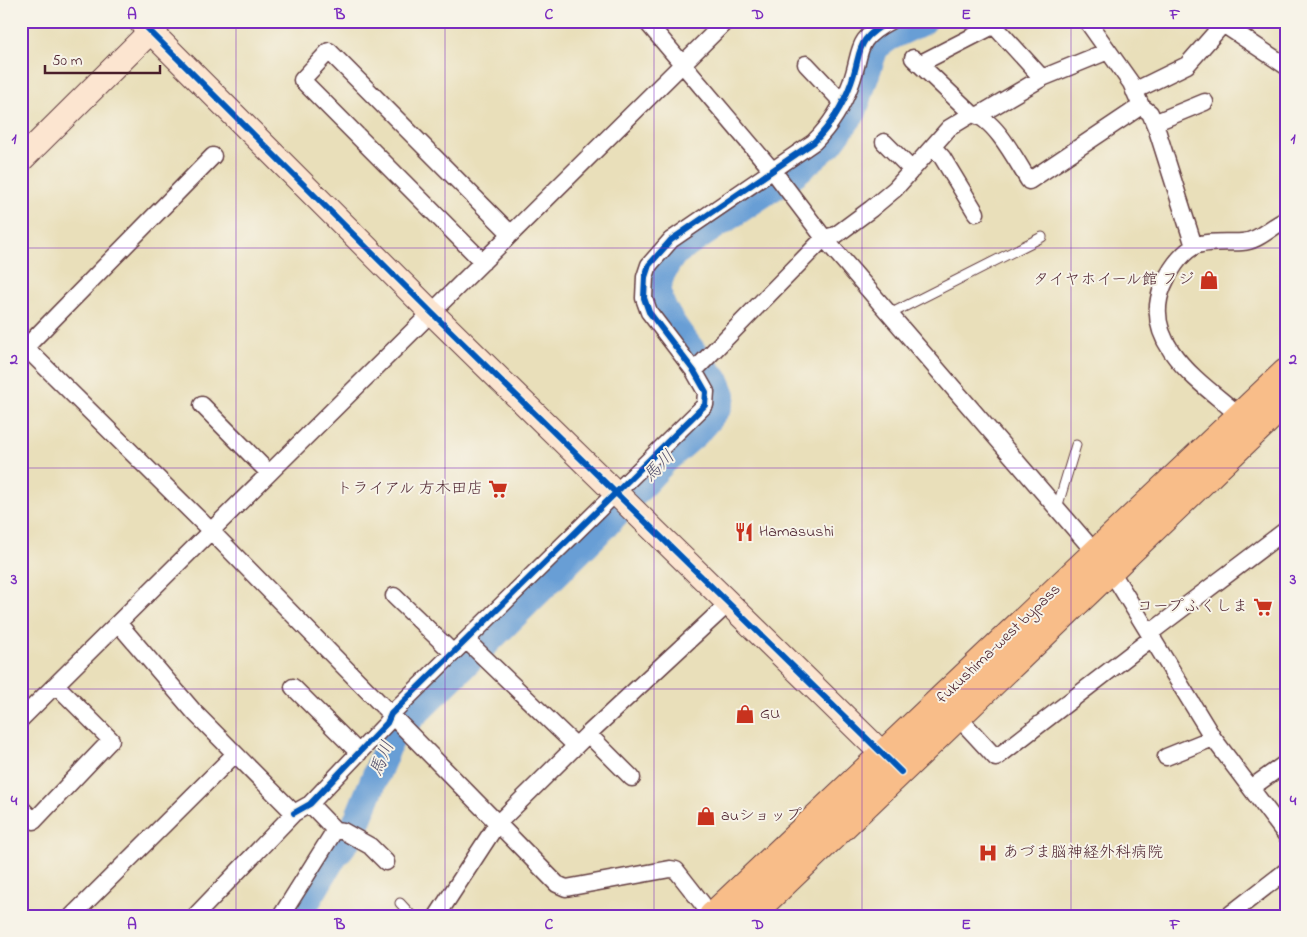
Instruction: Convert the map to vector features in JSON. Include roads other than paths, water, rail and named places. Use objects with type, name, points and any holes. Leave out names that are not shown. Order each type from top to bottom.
[{"type":"highway","name":"fukushima-west bypass","points":[[749,916],[892,763],[958,717],[1240,416],[1286,372]]},
{"type":"highway","name":"fukushima-west bypass","points":[[712,916],[892,763],[1103,562],[1286,400]]},
{"type":"street","points":[[646,21],[789,192],[824,238],[1103,562],[1152,635],[1213,738],[1286,835]]},
{"type":"street","points":[[21,719],[726,21]]},
{"type":"street","points":[[195,916],[294,812],[310,804],[453,653],[469,642],[618,495],[705,405],[706,392],[699,365],[649,312],[644,298],[645,277],[649,265],[671,240],[774,174],[814,142],[826,129],[851,83],[859,49],[867,37],[890,21]]},
{"type":"street","points":[[1087,21],[1138,99],[1150,113],[1194,246]]},
{"type":"street","points":[[1042,78],[992,24],[916,61],[975,115],[997,132],[1029,181],[1138,99],[1187,65],[1223,24],[1286,66]]},
{"type":"street","points":[[21,160],[150,25],[432,313],[892,763]]},
{"type":"street","points":[[483,262],[302,80],[330,51],[512,234]]},
{"type":"street","points":[[699,365],[824,238],[836,235],[871,210],[895,189],[949,128],[1042,78],[1108,51]]},
{"type":"street","points":[[806,64],[841,101]]},
{"type":"street","points":[[1154,123],[1205,102]]},
{"type":"street","points":[[884,142],[912,170]]},
{"type":"street","points":[[933,147],[942,157],[976,213]]},
{"type":"street","points":[[213,156],[23,347],[211,531],[492,815],[497,824],[557,884],[566,888],[670,869],[676,870],[712,916]]},
{"type":"street","points":[[1240,416],[1178,361],[1167,347],[1160,332],[1157,317],[1160,292],[1177,262],[1194,246],[1255,240],[1271,226],[1286,220]]},
{"type":"street","points":[[202,405],[269,473]]},
{"type":"street","points":[[958,717],[996,758],[1286,530]]},
{"type":"street","points":[[394,596],[453,653]]},
{"type":"street","points":[[437,916],[497,824],[588,734],[729,603]]},
{"type":"street","points":[[118,622],[194,714],[294,812]]},
{"type":"street","points":[[469,642],[576,746]]},
{"type":"street","points":[[21,808],[34,821],[111,740],[56,685]]},
{"type":"street","points":[[293,687],[359,753]]},
{"type":"street","points":[[588,734],[632,778]]},
{"type":"street","points":[[1166,758],[1213,738]]},
{"type":"street","points":[[72,916],[235,754]]},
{"type":"street","points":[[1251,788],[1286,763]]},
{"type":"street","points":[[310,804],[339,831],[370,846],[386,862]]},
{"type":"street","points":[[281,916],[339,831]]},
{"type":"street","points":[[1228,916],[1286,871]]},
{"type":"lane","points":[[890,314],[1042,237]]},
{"type":"lane","points":[[1057,508],[1076,446]]},
{"type":"lane","points":[[400,903],[412,916]]},
{"type":"waterway","name":"馬川","points":[[298,916],[330,862],[352,833],[392,736],[607,523],[664,461],[696,433],[718,407],[722,395],[717,383],[682,338],[660,302],[658,292],[659,281],[674,253],[797,171],[830,143],[853,112],[875,47],[889,37],[923,21]]},
{"type":"place","name":"タイヤホイール館 フジ","points":[[1209,280]]},
{"type":"place","name":"トライアル 方木田店","points":[[498,489]]},
{"type":"place","name":"Hamasushi","points":[[744,532]]},
{"type":"place","name":"コープふくしま","points":[[1263,607]]},
{"type":"place","name":"GU","points":[[745,714]]},
{"type":"place","name":"auショップ","points":[[706,816]]},
{"type":"place","name":"あづま脳神経外科病院","points":[[988,853]]}]
